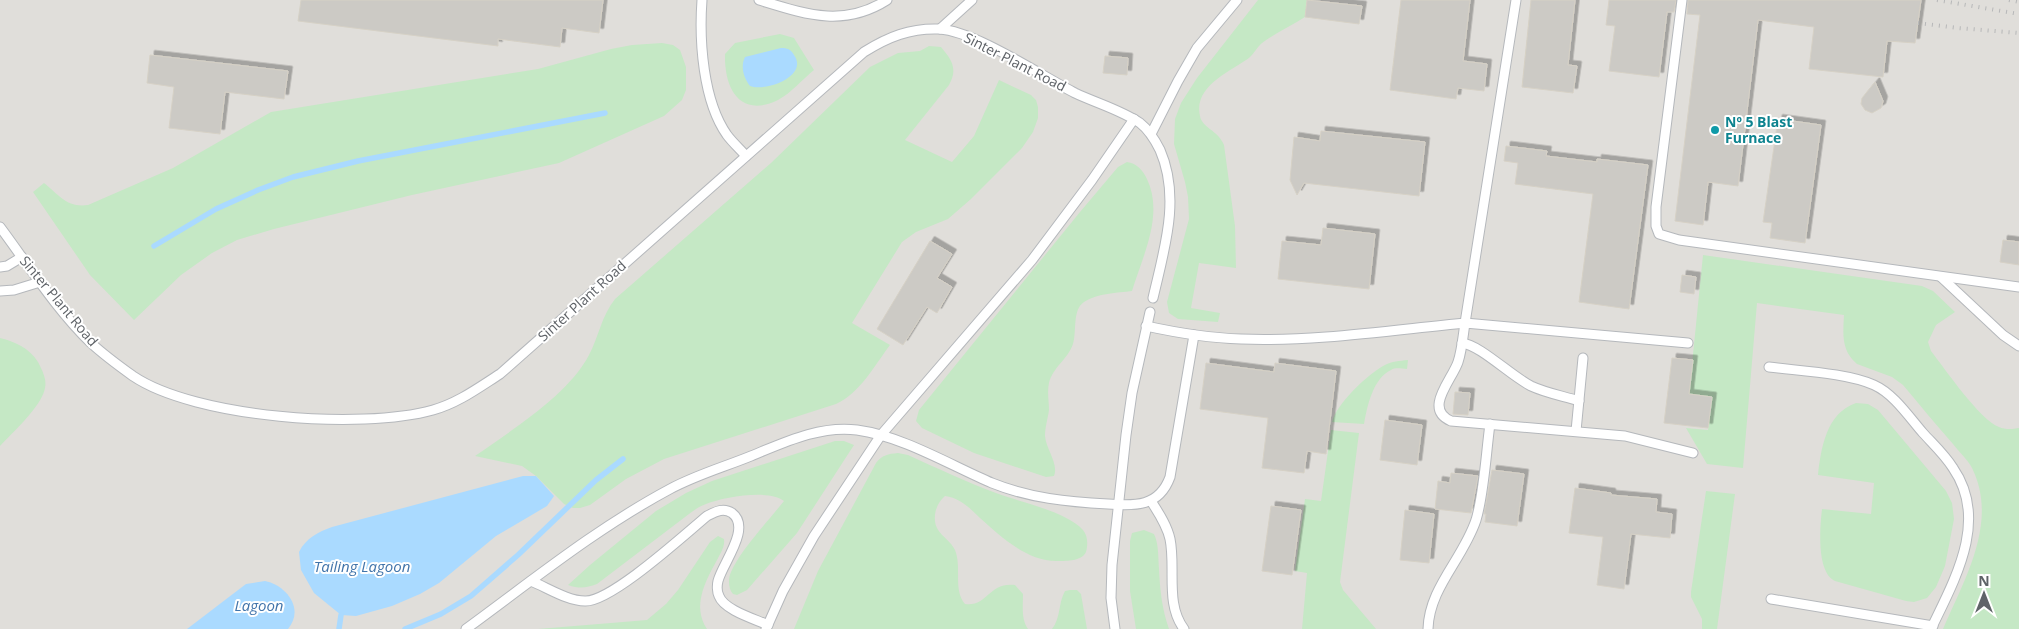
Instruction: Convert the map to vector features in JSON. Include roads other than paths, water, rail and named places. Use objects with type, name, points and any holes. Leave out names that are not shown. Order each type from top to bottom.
[{"type":"lane","points":[[702,0],[702,40],[710,94],[717,117],[728,136],[746,156]]},
{"type":"lane","points":[[759,0],[800,12],[834,17],[856,15],[876,7],[887,0]]},
{"type":"lane","points":[[940,29],[972,0]]},
{"type":"lane","points":[[1153,298],[1168,231],[1170,187],[1165,163],[1151,134],[1197,48],[1237,0]]},
{"type":"lane","points":[[1516,0],[1462,343],[1455,371],[1439,399],[1439,409],[1445,419],[1451,421],[1625,436],[1693,453]]},
{"type":"lane","points":[[1682,0],[1656,207],[1656,226],[1659,234],[1679,240],[2019,287]]},
{"type":"lane","name":"Sinter Plant Road","points":[[0,227],[40,282],[92,344],[135,377],[183,398],[220,406],[298,417],[363,419],[407,416],[451,404],[500,374],[864,52],[897,34],[918,29],[940,29],[963,34],[1076,93],[1134,119],[1151,134]]},
{"type":"lane","points":[[531,581],[570,598],[585,601],[598,600],[623,584],[707,516],[718,510],[724,510],[734,514],[739,529],[737,541],[718,581],[719,597],[726,606],[767,627],[814,536],[881,435],[1032,260],[1092,180],[1134,119]]},
{"type":"lane","points":[[0,267],[7,266],[22,258]]},
{"type":"lane","points":[[1941,277],[2003,335],[2019,346]]},
{"type":"lane","points":[[0,291],[14,290],[40,282]]},
{"type":"lane","points":[[1115,629],[1111,598],[1112,565],[1126,435],[1132,393],[1150,312]]},
{"type":"lane","points":[[1146,326],[1194,335],[1241,339],[1279,339],[1465,323],[1688,343]]},
{"type":"lane","points":[[466,629],[607,525],[672,488],[810,434],[833,430],[856,430],[881,435],[994,484],[1062,502],[1119,505],[1141,504],[1151,501],[1163,492],[1170,477],[1194,335]]},
{"type":"lane","points":[[1462,343],[1475,347],[1511,374],[1531,386],[1579,401]]},
{"type":"lane","points":[[1576,431],[1583,358]]},
{"type":"lane","points":[[1769,367],[1853,379],[1876,386],[1894,400],[1953,467],[1960,480],[1970,515],[1966,546],[1958,570],[1932,627],[1771,599]]},
{"type":"lane","points":[[1428,629],[1435,597],[1467,544],[1476,518],[1490,424]]},
{"type":"lane","points":[[1151,501],[1170,537],[1174,605],[1179,622],[1184,629]]},
{"type":"water","points":[[781,48],[792,51],[797,63],[796,70],[784,81],[766,87],[750,86],[743,72],[745,57]]},
{"type":"water","name":"Tailing Lagoon","points":[[523,476],[536,476],[554,496],[547,506],[496,536],[439,583],[420,594],[392,606],[356,616],[341,615],[314,593],[301,570],[299,552],[305,543],[317,533],[332,527]]},
{"type":"water","name":"Lagoon","points":[[265,581],[280,587],[291,599],[295,614],[288,629],[187,629],[246,584]]},
{"type":"waterway","points":[[154,246],[216,209],[293,177],[358,161],[605,113]]},
{"type":"waterway","points":[[405,629],[441,614],[471,596],[518,555],[596,480],[623,459]]},
{"type":"waterway","points":[[339,629],[341,615]]},
{"type":"railway","points":[[1937,0],[2019,14]]},
{"type":"railway","points":[[2009,0],[2019,2]]},
{"type":"railway","points":[[1918,23],[2019,33]]},
{"type":"place","name":"Nº 5 Blast Furnace","points":[[1715,130]]}]
